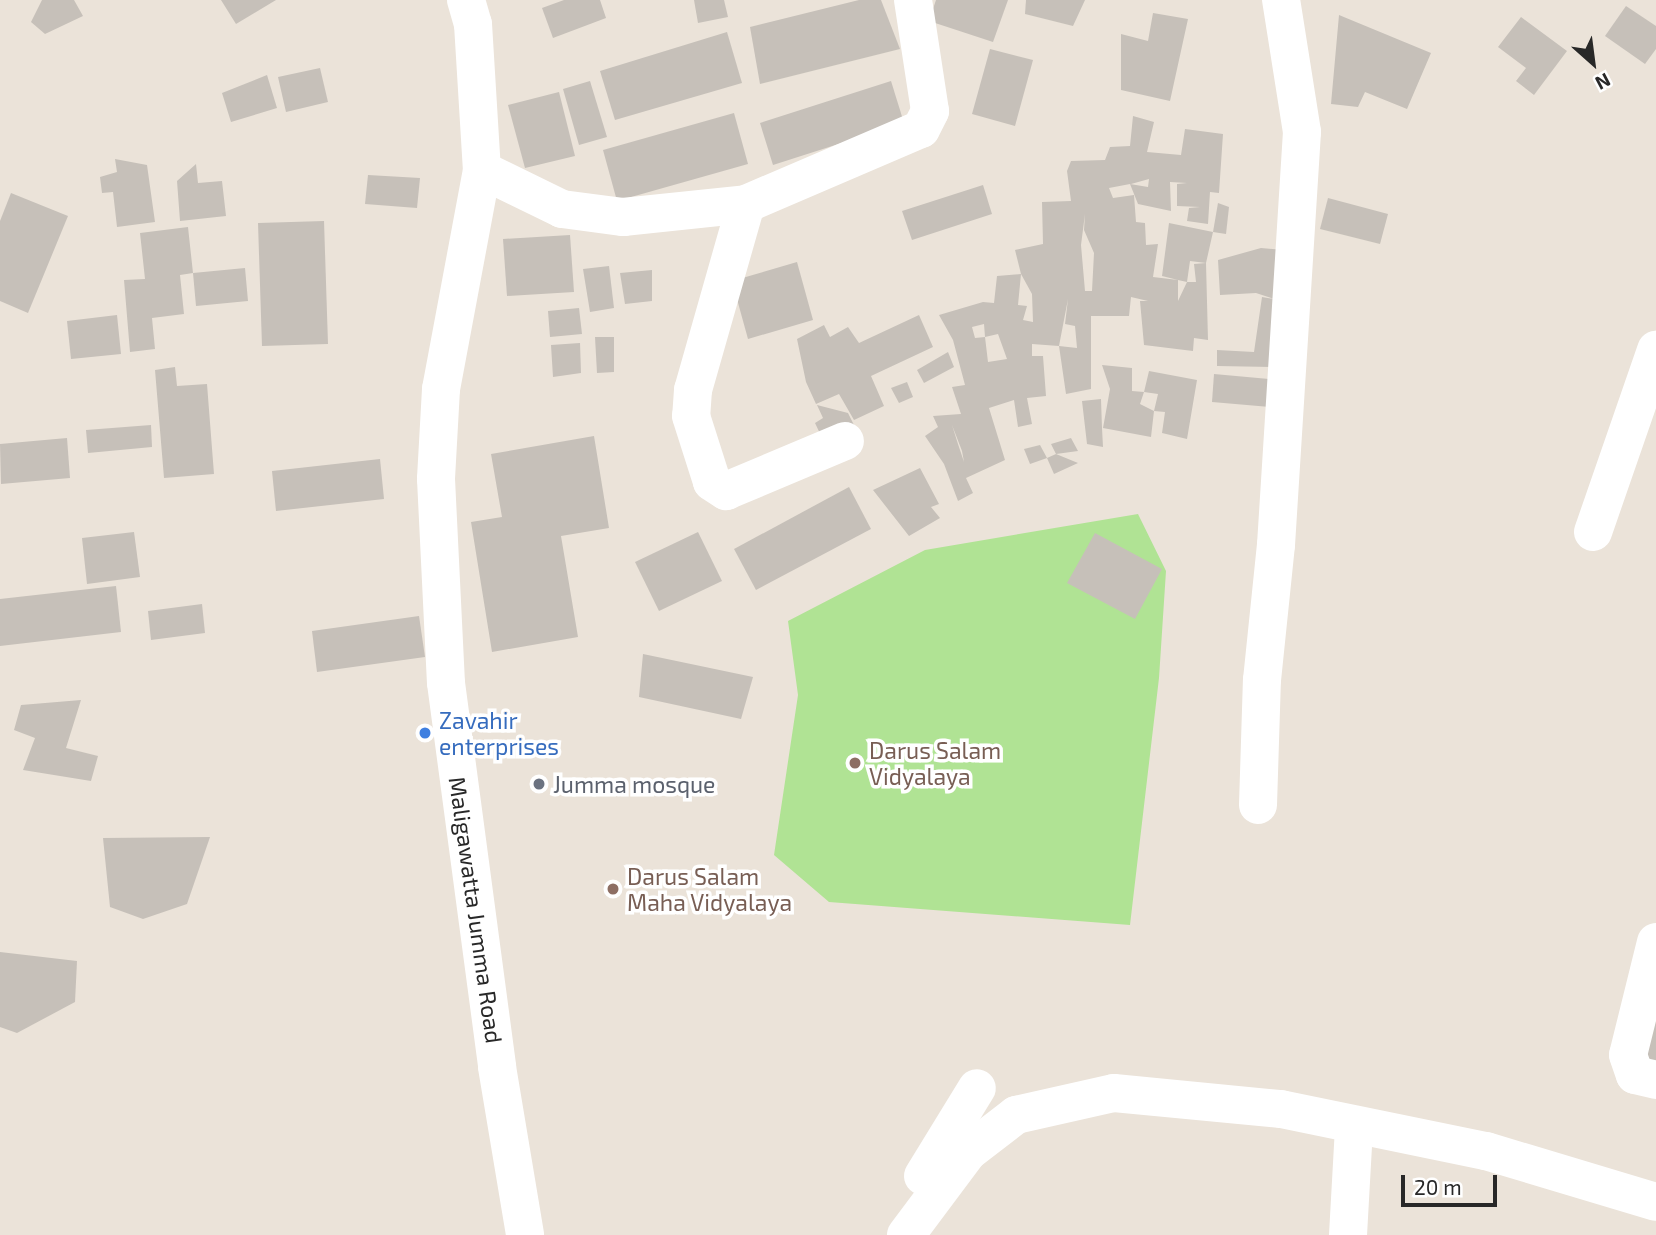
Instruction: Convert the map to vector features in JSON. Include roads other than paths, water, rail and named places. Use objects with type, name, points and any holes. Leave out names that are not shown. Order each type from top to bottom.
[{"type":"street","name":"Maligawatta Jumma Road","points":[[466,0],[473,24],[482,170],[441,390],[436,479],[446,683],[497,1067],[525,1235]]},
{"type":"street","points":[[482,170],[562,209],[623,217],[746,204],[921,130],[930,111],[913,0]]},
{"type":"street","points":[[1258,805],[1262,680],[1276,545],[1302,132],[1282,0]]},
{"type":"street","points":[[746,204],[693,390],[691,416],[712,482],[726,491],[845,441]]},
{"type":"street","points":[[1593,532],[1656,350]]},
{"type":"street","points":[[1656,942],[1628,1055],[1634,1075],[1656,1080]]},
{"type":"street","points":[[885,1235],[977,1088]]},
{"type":"street","points":[[906,1235],[968,1152],[1016,1115],[1114,1093],[1281,1109],[1354,1127],[1486,1152],[1656,1202]]},
{"type":"street","points":[[1348,1235],[1354,1127]]},
{"type":"place","name":"Zavahir enterprises","points":[[425,733]]},
{"type":"place","name":"Darus Salam Vidyalaya","points":[[855,763]]},
{"type":"place","name":"Jumma mosque","points":[[539,784]]},
{"type":"place","name":"Darus Salam Maha Vidyalaya","points":[[613,889]]}]
